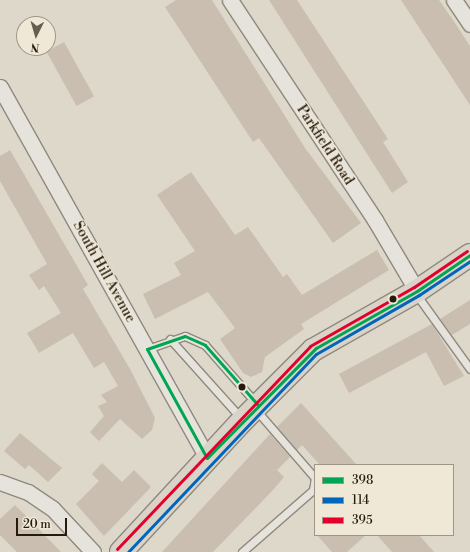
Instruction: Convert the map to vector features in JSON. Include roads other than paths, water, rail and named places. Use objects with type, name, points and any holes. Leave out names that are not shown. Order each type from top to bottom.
[{"type":"main road","points":[[121,552],[207,458],[316,348],[416,292],[470,255]]},
{"type":"street","name":"Parkfield Road","points":[[230,0],[375,220],[416,292]]},
{"type":"street","points":[[454,0],[470,24]]},
{"type":"street","name":"South Hill Avenue","points":[[0,87],[207,458]]},
{"type":"street","points":[[0,482],[28,492],[52,508],[93,552]]},
{"type":"lane","points":[[416,292],[470,369]]},
{"type":"lane","points":[[147,349],[170,339],[185,336],[205,345],[252,411]]},
{"type":"lane","points":[[170,339],[252,411],[314,477]]},
{"type":"lane","points":[[242,552],[313,490],[314,484]]}]
